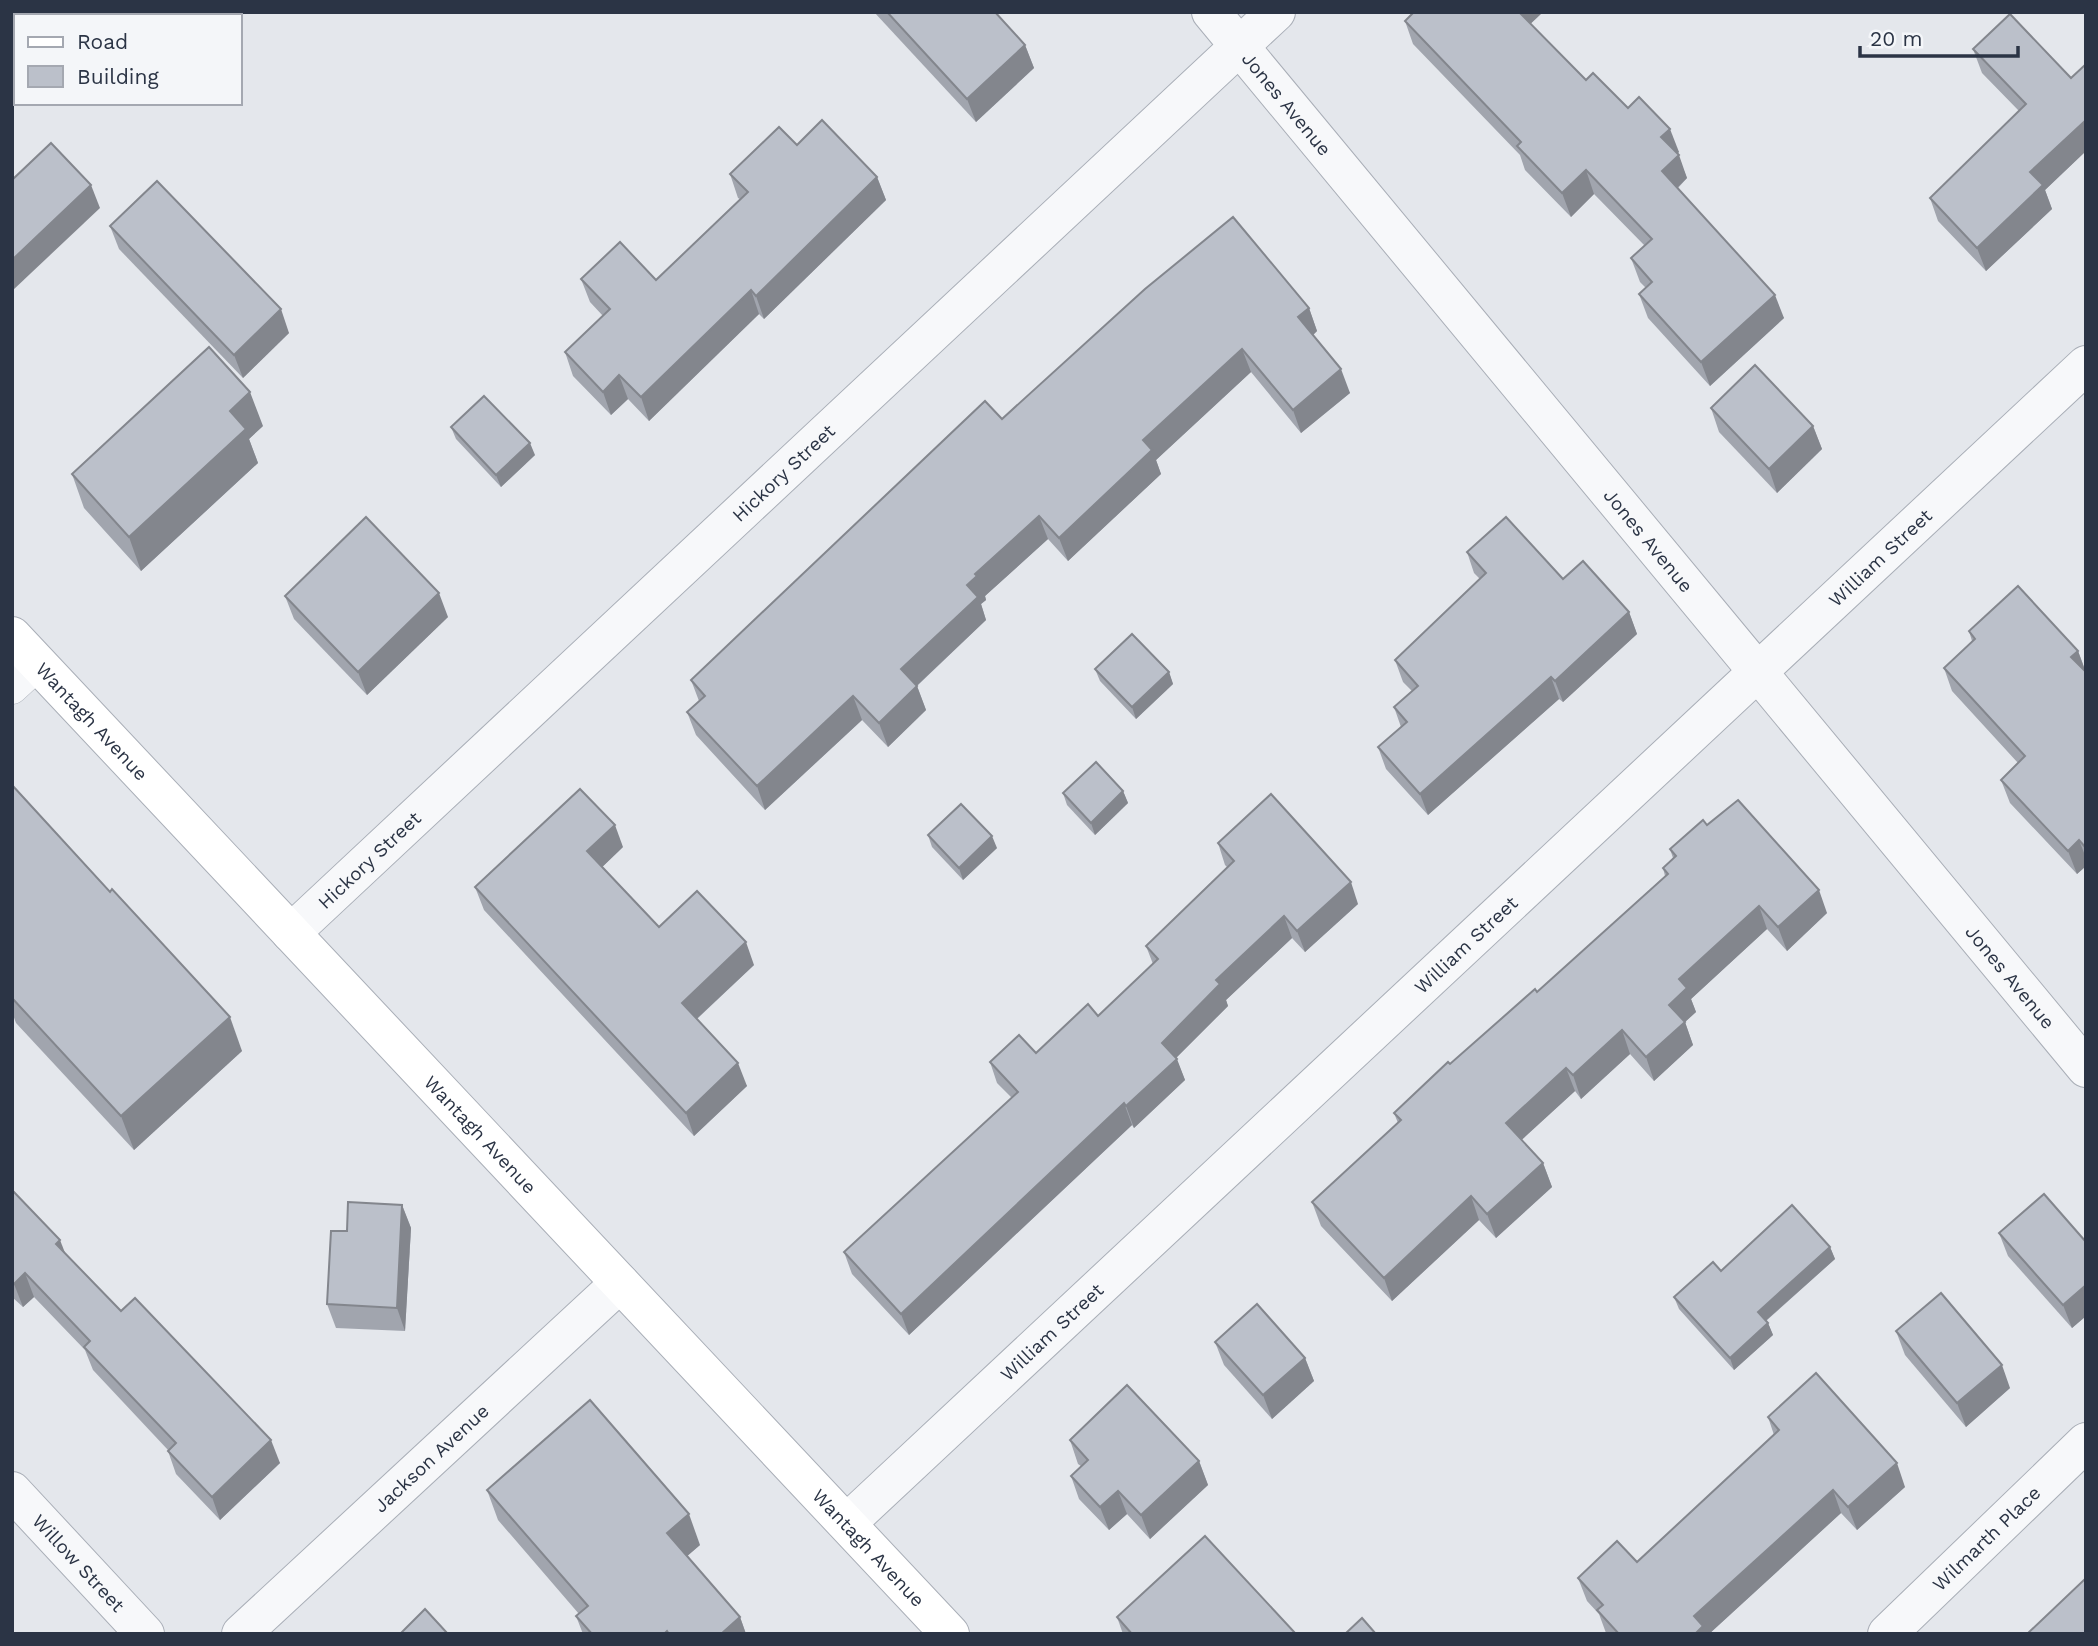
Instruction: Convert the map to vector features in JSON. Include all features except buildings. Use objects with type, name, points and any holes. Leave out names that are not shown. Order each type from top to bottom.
[{"type":"main road","name":"Wantagh Avenue","points":[[12,636],[25,676],[292,933],[950,1634]]},
{"type":"street","name":"Jones Avenue","points":[[1212,12],[2086,1068]]},
{"type":"street","name":"Hickory Street","points":[[292,933],[1276,12]]},
{"type":"street","name":"William Street","points":[[846,1523],[2086,365]]},
{"type":"street","name":"Jackson Avenue","points":[[241,1634],[620,1283]]},
{"type":"street","name":"Wilmarth Place","points":[[1886,1634],[2086,1443]]},
{"type":"street","name":"Willow Street","points":[[12,1491],[145,1634]]}]
